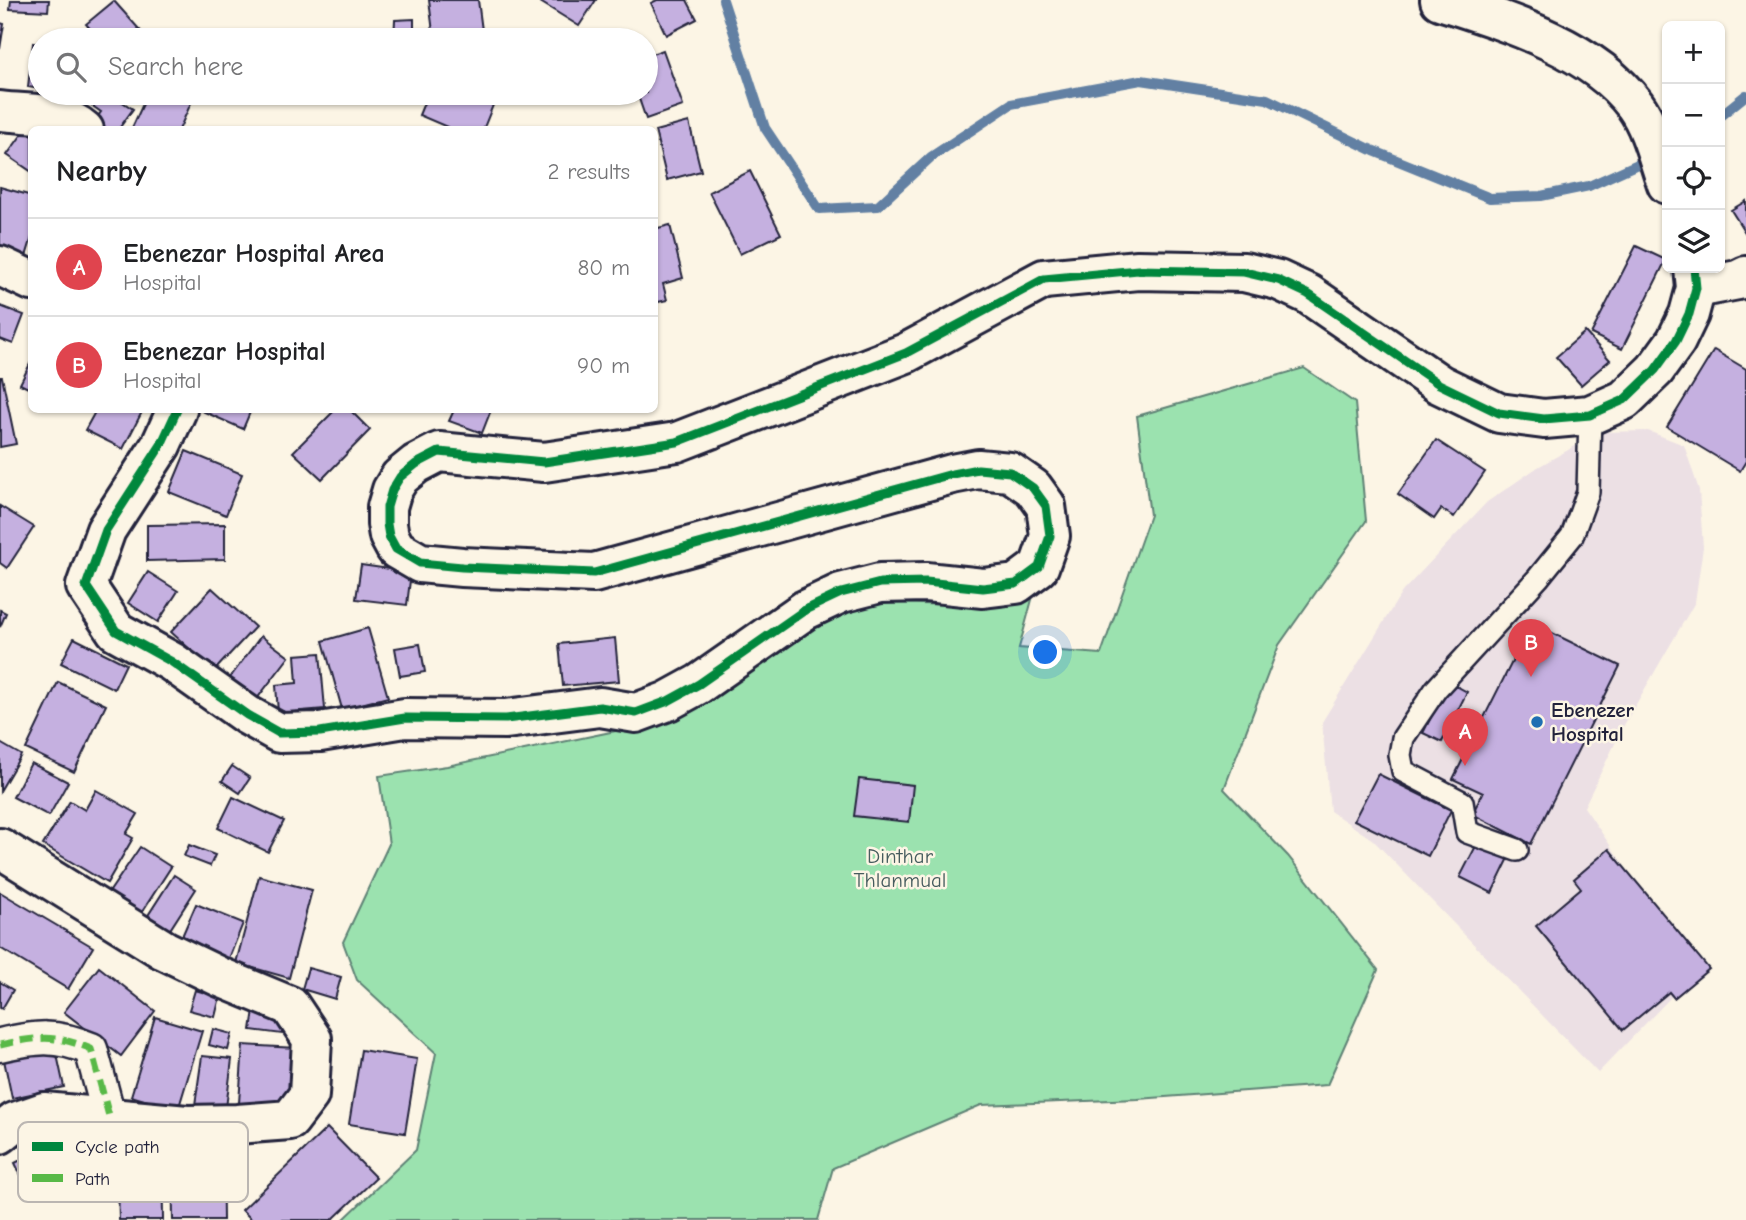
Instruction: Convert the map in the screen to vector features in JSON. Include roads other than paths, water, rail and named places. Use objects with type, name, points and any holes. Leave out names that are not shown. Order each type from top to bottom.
[{"type":"street","points":[[1440,0],[1507,21],[1587,62],[1636,106],[1662,170]]},
{"type":"street","points":[[0,111],[61,117],[80,126]]},
{"type":"street","points":[[0,266],[28,279]]},
{"type":"street","points":[[176,413],[161,445],[106,530],[86,586],[116,631],[172,662],[247,715],[279,733],[320,732],[405,718],[506,719],[600,707],[636,713],[668,701],[699,684],[806,610],[841,593],[880,583],[926,582],[983,588],[1016,584],[1039,567],[1050,536],[1046,506],[1033,488],[1010,472],[978,469],[594,573],[462,568],[420,563],[396,549],[389,536],[387,507],[392,489],[401,477],[416,464],[439,452],[544,462],[677,442],[906,353],[1044,279],[1138,270],[1244,272],[1278,280],[1308,294],[1439,384],[1499,413],[1544,419],[1590,415],[1624,400],[1656,370],[1676,341],[1689,314],[1695,278],[1738,280],[1746,276]]},
{"type":"street","points":[[0,848],[164,950],[290,1006],[312,1039],[309,1095],[290,1120],[248,1123]]},
{"type":"street","points":[[0,1045],[29,1039],[68,1040],[91,1049],[109,1116]]},
{"type":"street","points":[[0,1134],[15,1122],[44,1112],[161,1122]]},
{"type":"lane","points":[[1517,850],[1467,832],[1462,802],[1403,771],[1400,755],[1403,738],[1436,689],[1538,578],[1572,536],[1588,492],[1590,415]]},
{"type":"waterway","points":[[723,0],[765,128],[819,209],[878,206],[931,157],[1011,104],[1141,80],[1267,99],[1374,151],[1490,198],[1541,196],[1589,186],[1651,158]]},
{"type":"waterway","points":[[1725,112],[1746,95]]},
{"type":"place","name":"Ebenezar Hospital","points":[[1531,677]]},
{"type":"place","name":"Ebenezer Hospital","points":[[1537,722]]},
{"type":"place","name":"Ebenezar Hospital Area","points":[[1465,766]]},
{"type":"park label","name":"Dinthar Thlanmual","points":[[900,868]]}]
